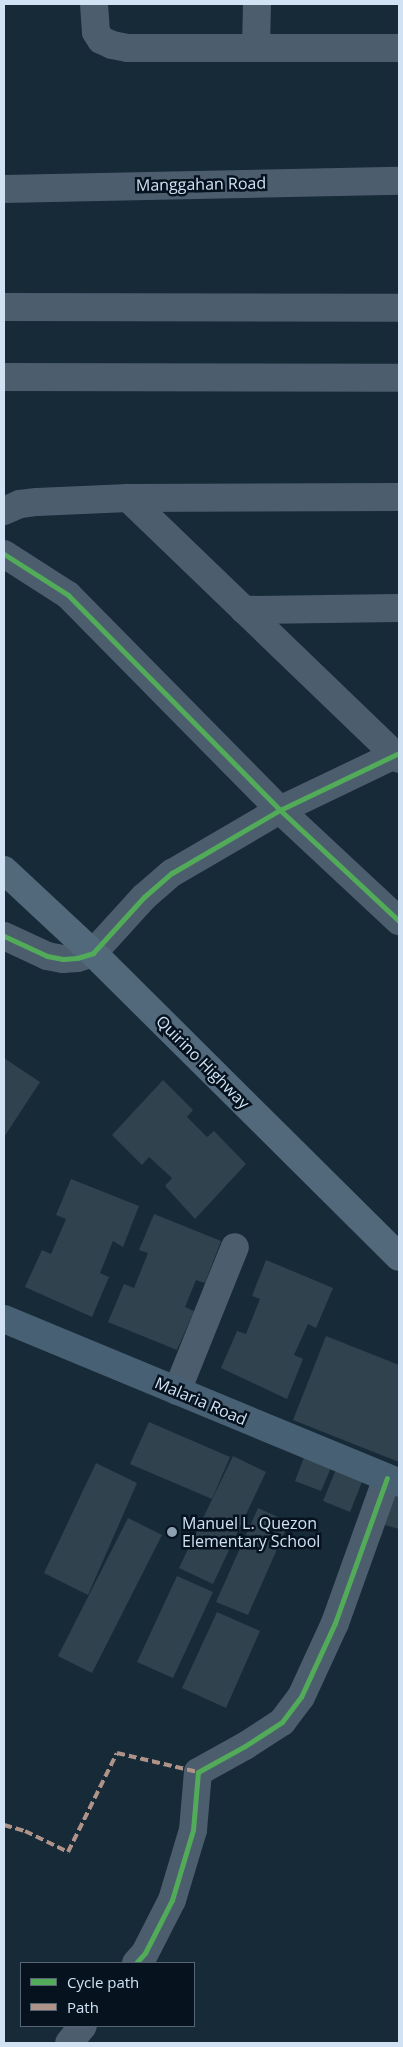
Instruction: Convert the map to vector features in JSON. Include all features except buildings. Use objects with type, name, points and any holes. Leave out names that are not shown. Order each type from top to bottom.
[{"type":"main road","name":"Quirino Highway","points":[[4,870],[93,953],[399,1257]]},
{"type":"main road","name":"Malaria Road","points":[[4,1319],[393,1480]]},
{"type":"street","points":[[94,4],[96,32],[101,40],[112,45],[128,48],[399,48]]},
{"type":"street","points":[[256,48],[257,4]]},
{"type":"street","name":"Manggahan Road","points":[[4,189],[399,181]]},
{"type":"street","points":[[4,307],[399,308]]},
{"type":"street","points":[[4,377],[399,378]]},
{"type":"street","points":[[4,511],[20,504],[37,502],[128,498],[399,497]]},
{"type":"street","points":[[4,936],[47,956],[63,959],[77,958],[93,953],[144,897],[172,872],[280,810],[398,755],[128,498]]},
{"type":"street","points":[[4,554],[68,596],[280,810],[399,921]]},
{"type":"street","points":[[244,610],[399,608]]},
{"type":"street","points":[[177,1391],[235,1247]]},
{"type":"street","points":[[137,1962],[145,1953],[172,1900],[193,1830],[198,1772],[245,1746],[282,1722],[301,1697],[335,1624],[393,1480]]},
{"type":"street","points":[[69,2043],[81,2027]]},
{"type":"marked path","points":[[4,1825],[25,1831],[68,1852],[117,1753],[198,1772]]},
{"type":"cycle path","points":[[4,554],[68,595],[280,810],[399,921]]},
{"type":"cycle path","points":[[4,936],[47,956],[63,959],[77,958],[93,953],[144,897],[172,873],[280,810],[399,753]]},
{"type":"cycle path","points":[[137,1962],[145,1953],[172,1900],[193,1830],[198,1772],[245,1746],[282,1722],[301,1697],[335,1623],[387,1478]]},
{"type":"place","name":"Manuel L. Quezon Elementary School","points":[[172,1532]]}]
